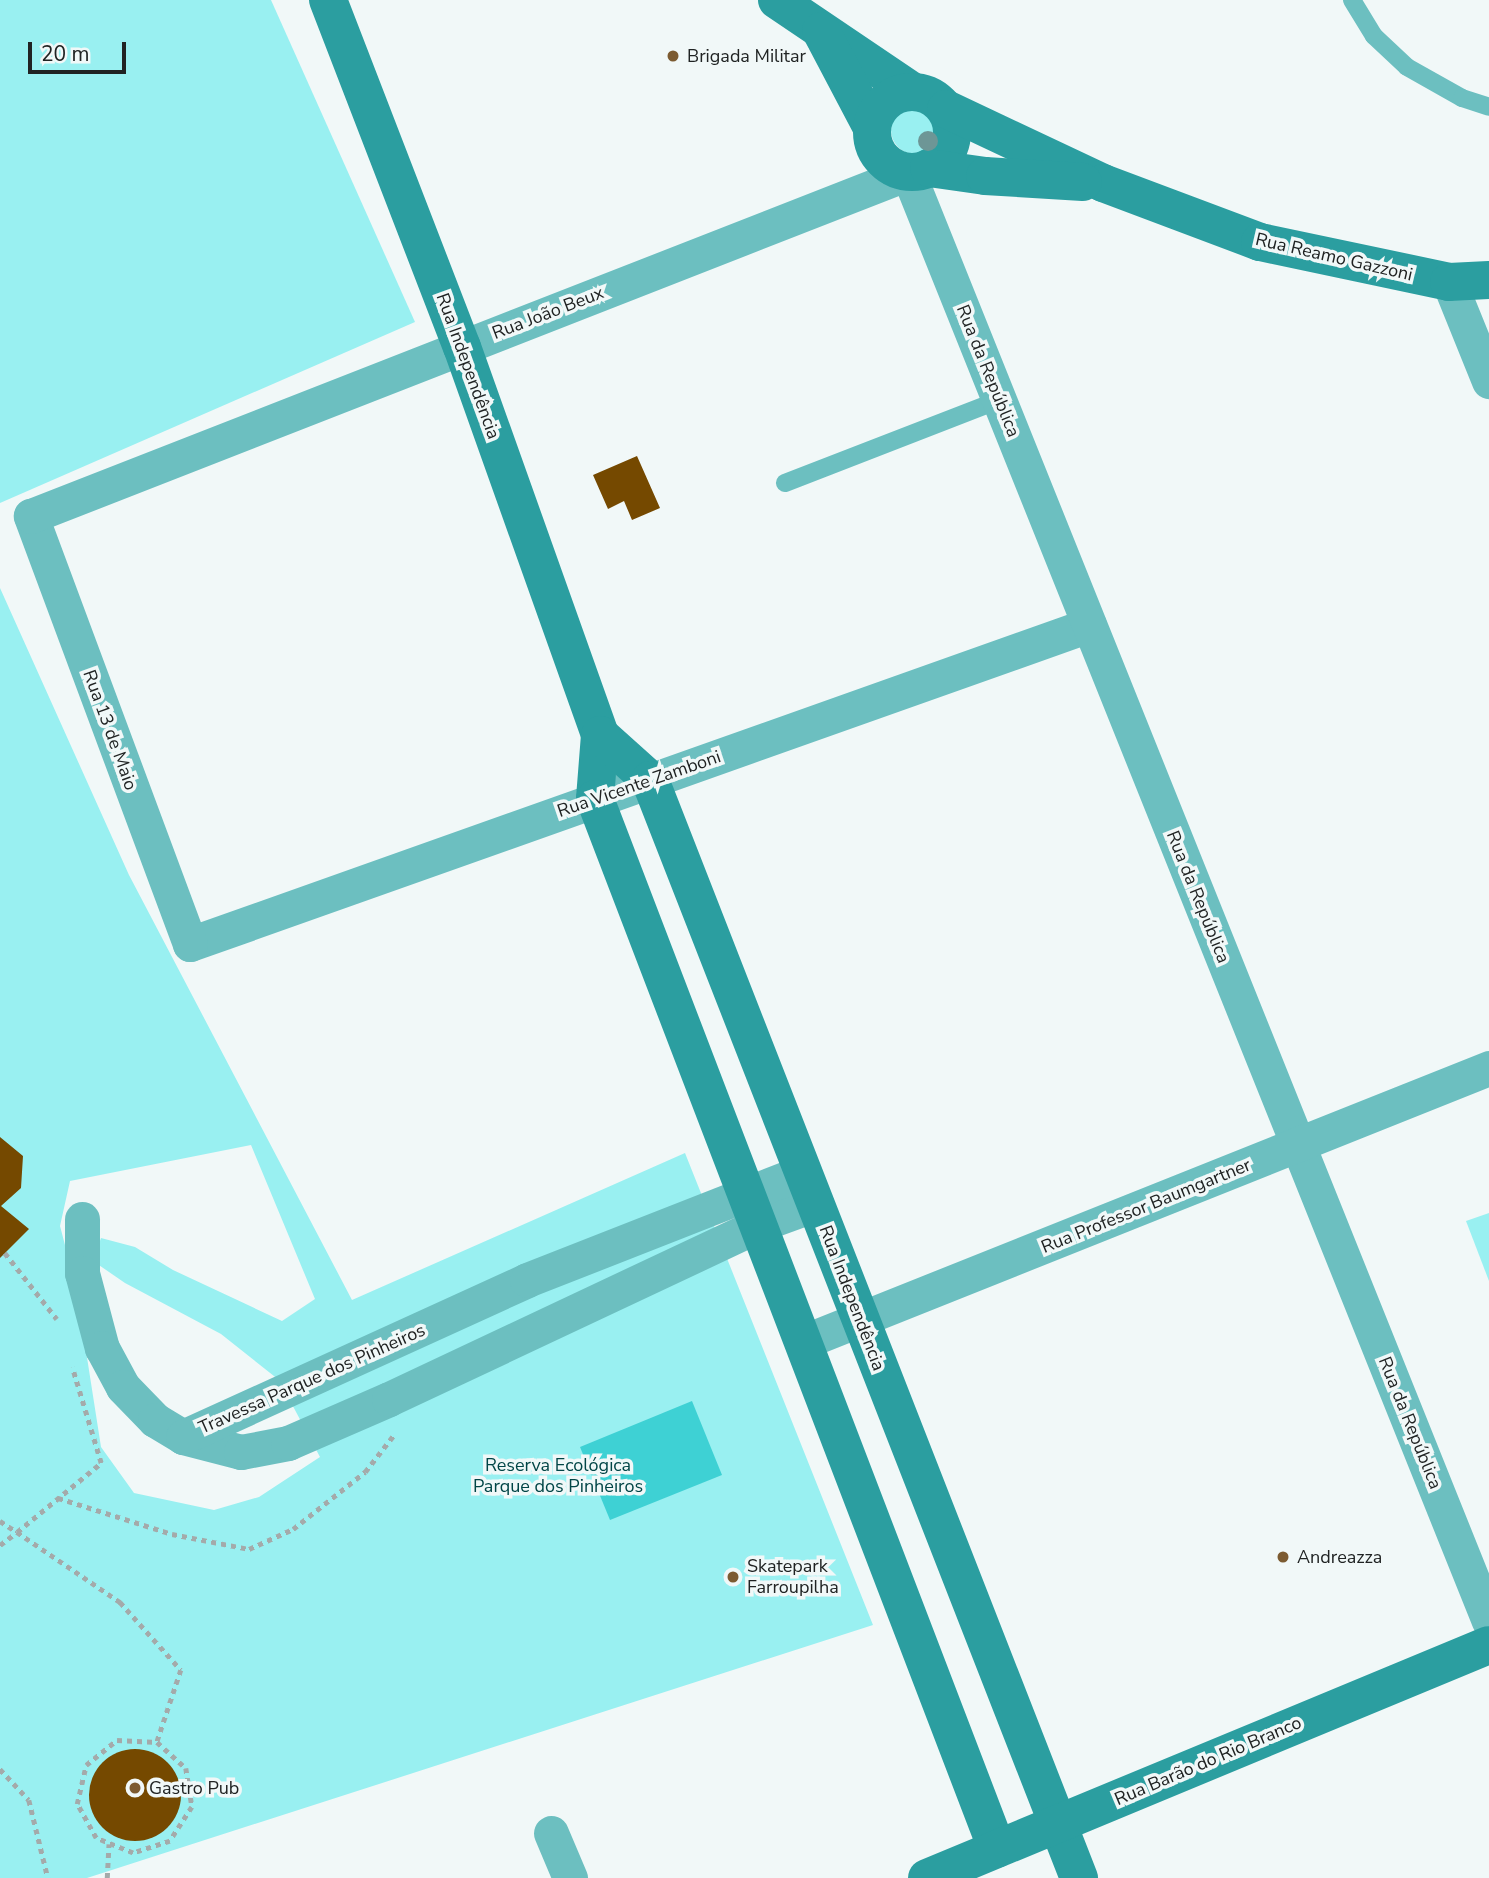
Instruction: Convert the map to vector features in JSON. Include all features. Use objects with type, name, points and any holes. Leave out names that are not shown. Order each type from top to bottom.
[{"type":"street","name":"Rua Independência","points":[[328,0],[462,347],[600,735],[595,799],[997,1849]]},
{"type":"street","points":[[777,0],[819,27],[912,91],[926,94],[946,109],[952,122],[951,145],[944,158],[918,170],[887,165],[877,155],[871,126],[819,27]]},
{"type":"street","points":[[871,126],[884,103],[895,95],[912,91]]},
{"type":"street","name":"Rua Reamo Gazzoni","points":[[946,109],[1103,183],[1260,242],[1449,282],[1489,280]]},
{"type":"street","name":"Rua João Beux","points":[[31,516],[918,170]]},
{"type":"street","name":"Rua Reamo Gazzoni","points":[[918,170],[1103,183]]},
{"type":"street","name":"Rua da República","points":[[918,170],[999,400],[1489,1621]]},
{"type":"street","points":[[1449,282],[1489,382]]},
{"type":"street","name":"Rua 13 de Maio","points":[[31,516],[190,944]]},
{"type":"street","name":"Rua Vicente Zamboni","points":[[190,944],[1089,625]]},
{"type":"street","name":"Rua Independência","points":[[600,735],[650,780],[1079,1878]]},
{"type":"street","points":[[673,1001],[728,980]]},
{"type":"street","name":"Rua Professor Baumgartner","points":[[803,1342],[1489,1068]]},
{"type":"street","name":"Travessa Parque dos Pinheiros","points":[[183,1437],[527,1280],[810,1188]]},
{"type":"street","name":"Travessa Parque dos Pinheiros","points":[[183,1437],[241,1452],[288,1443],[438,1377],[752,1209]]},
{"type":"street","points":[[82,1219],[82,1273],[102,1348],[123,1387],[155,1420],[183,1437]]},
{"type":"street","name":"Rua Barão do Rio Branco","points":[[927,1878],[1489,1645]]},
{"type":"street","points":[[551,1833],[570,1878]]},
{"type":"lane","points":[[1352,0],[1374,36],[1407,67],[1462,98],[1489,107]]},
{"type":"lane","points":[[785,483],[999,400]]},
{"type":"path","points":[[5,1253],[55,1315],[59,1328]]},
{"type":"path","points":[[0,1545],[102,1463],[71,1364]]},
{"type":"path","points":[[58,1498],[172,1534],[249,1549],[293,1529],[365,1472],[398,1430]]},
{"type":"path","points":[[0,1521],[120,1602],[181,1670],[157,1742]]},
{"type":"path","points":[[117,1741],[157,1742],[186,1768],[192,1807],[170,1841],[133,1853],[96,1838],[77,1804],[86,1765],[117,1741]]},
{"type":"path","points":[[0,1769],[29,1800],[48,1878]]},
{"type":"path","points":[[107,1878],[109,1843]]},
{"type":"green space","points":[[0,0],[271,0],[415,322],[0,503]]},
{"type":"green space","points":[[915,106],[932,113],[939,130],[932,147],[915,154],[898,147],[891,130],[898,113]]},
{"type":"green space","name":"Reserva Ecológica Parque dos Pinheiros","points":[[0,588],[129,875],[352,1300],[685,1153],[873,1625],[87,1878],[0,1878]],"holes":[[[251,1145],[315,1299],[282,1321],[173,1270],[135,1247],[101,1238],[93,1261],[125,1283],[221,1334],[279,1380],[320,1457],[259,1497],[214,1510],[134,1493],[101,1447],[76,1287],[60,1226],[70,1181]]]},
{"type":"green space","points":[[1489,1213],[1489,1281],[1466,1221]]},
{"type":"shaded area","points":[[692,1401],[722,1475],[610,1520],[580,1447]]},
{"type":"building","points":[[637,456],[660,508],[632,520],[624,501],[608,509],[593,475]]},
{"type":"building","points":[[0,1137],[23,1156],[21,1188],[1,1206],[29,1229],[0,1258]]},
{"type":"building","name":"Gastro Pub","points":[[135,1749],[152,1753],[167,1763],[177,1778],[181,1795],[177,1812],[167,1827],[152,1837],[135,1841],[118,1837],[103,1827],[93,1812],[89,1795],[93,1778],[103,1763],[118,1753]]},
{"type":"place","name":"Brigada Militar","points":[[673,56]]},
{"type":"place","name":"Andreazza","points":[[1283,1557]]},
{"type":"place","name":"Skatepark Farroupilha","points":[[733,1577]]},
{"type":"place","name":"Gastro Pub","points":[[135,1788]]}]
